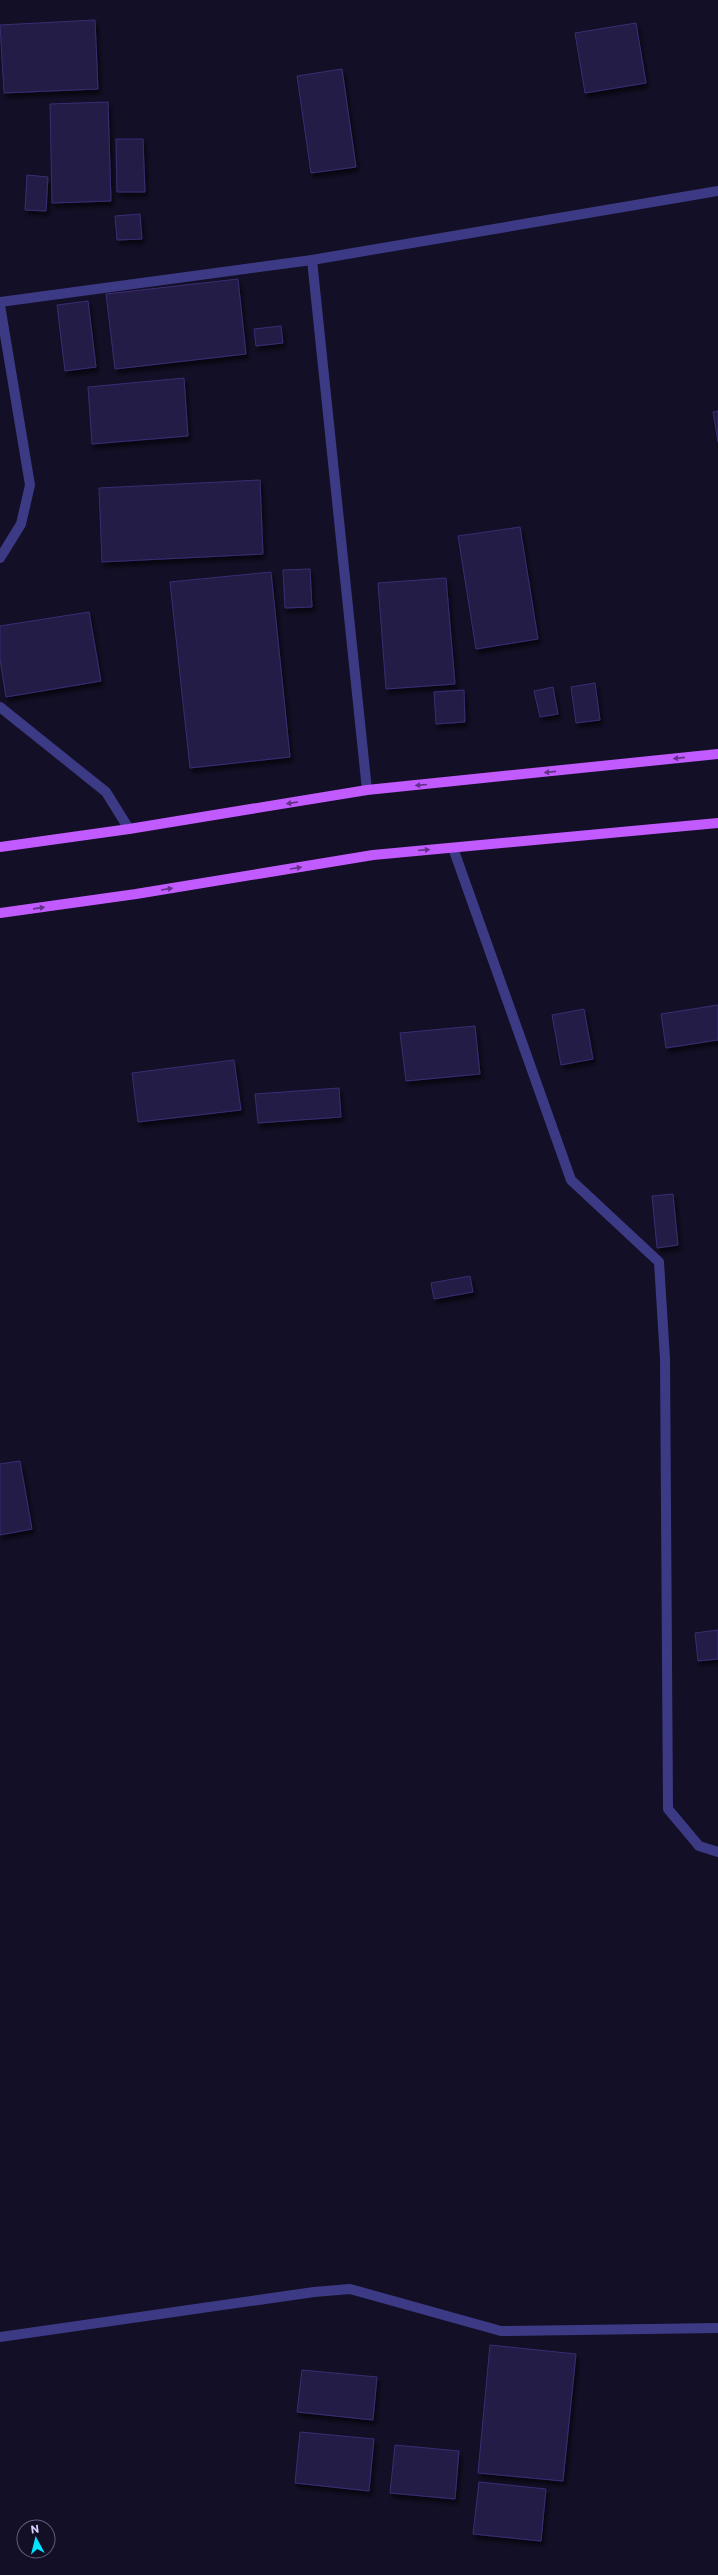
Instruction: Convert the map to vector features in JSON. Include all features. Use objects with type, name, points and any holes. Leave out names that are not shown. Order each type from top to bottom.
[{"type":"main road","points":[[0,847],[129,830],[367,790],[718,754]]},
{"type":"main road","points":[[0,913],[136,894],[373,855],[718,823]]},
{"type":"street","points":[[0,558],[21,524],[30,486],[0,303],[312,260],[718,191]]},
{"type":"street","points":[[312,260],[367,790]]},
{"type":"street","points":[[0,707],[106,792],[129,830]]},
{"type":"street","points":[[453,848],[571,1180],[659,1262],[665,1359],[668,1809],[699,1846],[718,1852]]},
{"type":"street","points":[[0,2337],[314,2292],[350,2289],[501,2331],[718,2328]]},
{"type":"building","points":[[95,20],[98,89],[4,93],[0,25]]},
{"type":"building","points":[[636,23],[646,83],[585,93],[575,33]]},
{"type":"building","points":[[342,69],[356,167],[311,173],[297,76]]},
{"type":"building","points":[[108,102],[111,201],[52,203],[50,104]]},
{"type":"building","points":[[116,139],[143,139],[145,192],[117,192]]},
{"type":"building","points":[[27,175],[48,177],[46,211],[25,210]]},
{"type":"building","points":[[140,214],[142,239],[117,240],[115,216]]},
{"type":"building","points":[[238,279],[246,354],[115,369],[106,294]]},
{"type":"building","points":[[88,301],[96,367],[65,371],[57,305]]},
{"type":"building","points":[[281,326],[283,343],[256,346],[254,329]]},
{"type":"building","points":[[184,378],[188,436],[92,444],[88,387]]},
{"type":"building","points":[[718,411],[718,442],[713,412]]},
{"type":"building","points":[[260,480],[263,554],[102,562],[99,488]]},
{"type":"building","points":[[520,527],[538,639],[476,649],[458,536]]},
{"type":"building","points":[[310,569],[312,607],[285,608],[283,570]]},
{"type":"building","points":[[271,572],[290,757],[190,768],[170,582]]},
{"type":"building","points":[[446,578],[455,684],[386,689],[378,583]]},
{"type":"building","points":[[89,612],[101,681],[6,697],[0,659],[0,626]]},
{"type":"building","points":[[595,683],[600,720],[576,723],[571,687]]},
{"type":"building","points":[[553,687],[558,714],[540,717],[534,691]]},
{"type":"building","points":[[464,690],[465,722],[436,724],[434,692]]},
{"type":"building","points":[[718,1005],[718,1040],[666,1048],[661,1014]]},
{"type":"building","points":[[584,1009],[593,1059],[561,1065],[552,1015]]},
{"type":"building","points":[[475,1026],[480,1074],[406,1081],[400,1033]]},
{"type":"building","points":[[234,1060],[241,1110],[138,1122],[132,1073]]},
{"type":"building","points":[[339,1088],[341,1117],[258,1123],[255,1094]]},
{"type":"building","points":[[673,1194],[678,1245],[657,1248],[652,1196]]},
{"type":"building","points":[[470,1276],[473,1292],[434,1299],[431,1283]]},
{"type":"building","points":[[20,1461],[32,1529],[0,1535],[0,1464]]},
{"type":"building","points":[[718,1630],[718,1659],[698,1661],[695,1633]]},
{"type":"building","points":[[490,2345],[576,2354],[563,2481],[478,2473]]},
{"type":"building","points":[[302,2370],[377,2377],[373,2420],[297,2412]]},
{"type":"building","points":[[300,2432],[374,2439],[369,2491],[295,2483]]},
{"type":"building","points":[[395,2445],[459,2451],[455,2499],[390,2493]]},
{"type":"building","points":[[479,2482],[546,2489],[541,2541],[473,2534]]}]
